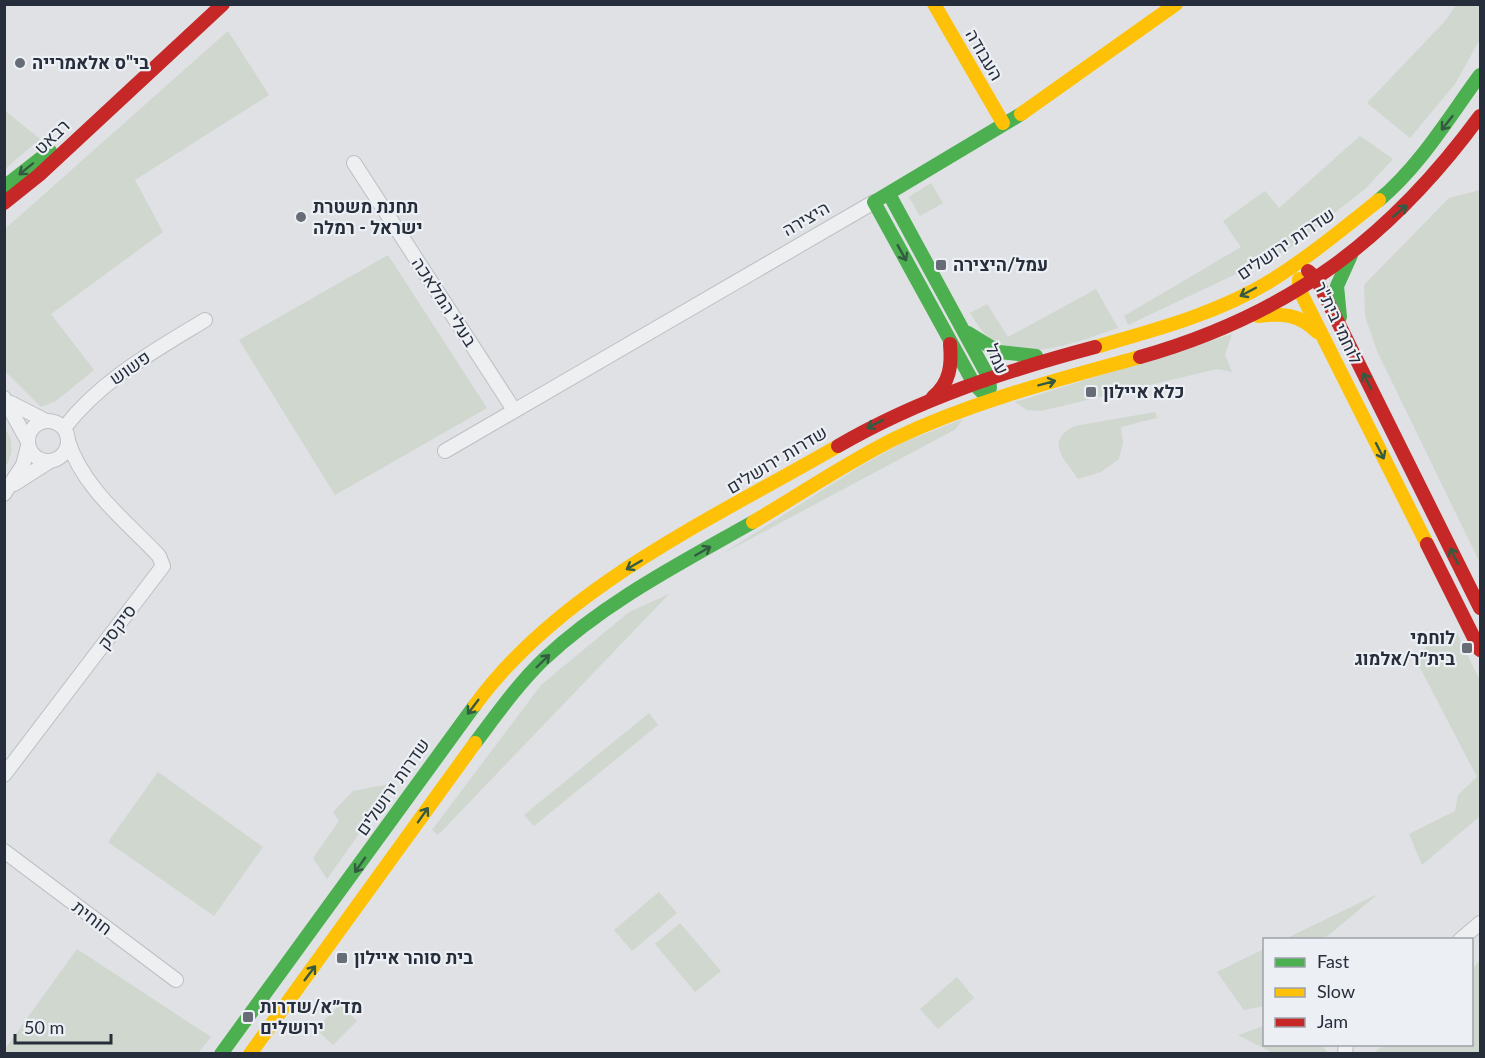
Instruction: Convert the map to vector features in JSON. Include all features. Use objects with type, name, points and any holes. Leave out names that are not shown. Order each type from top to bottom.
[{"type":"main road","name":"רבאט","points":[[4,203],[39,175],[223,4]]},
{"type":"main road","name":"העבודה","points":[[934,4],[1003,123]]},
{"type":"main road","name":"היצירה","points":[[874,202],[1003,123],[1130,39],[1176,4]]},
{"type":"main road","name":"שדרות ירושלים","points":[[221,1053],[321,919],[471,710],[505,666],[530,641],[625,569],[877,423],[928,400],[990,378],[1216,308],[1270,280],[1326,243],[1407,173],[1455,113],[1480,75]]},
{"type":"main road","name":"רבאט","points":[[4,187],[123,95]]},
{"type":"main road","points":[[1344,336],[1337,305],[1337,286],[1353,252],[1424,189],[1480,116]]},
{"type":"main road","name":"עמל","points":[[889,194],[990,378],[992,400]]},
{"type":"main road","name":"עמל","points":[[874,202],[974,384],[992,400]]},
{"type":"main road","points":[[250,1053],[489,723],[522,681],[546,657],[637,589],[850,464],[905,435],[992,400],[1178,346],[1250,317],[1316,278],[1372,234]]},
{"type":"main road","name":"לוחמי בית\"ר","points":[[1298,262],[1316,278],[1480,608]]},
{"type":"main road","name":"לוחמי בית\"ר","points":[[1298,262],[1299,288],[1480,650]]},
{"type":"main road","points":[[1250,317],[1279,314],[1302,318],[1326,343]]},
{"type":"main road","points":[[962,328],[982,344],[1007,356],[1065,355]]},
{"type":"main road","points":[[928,400],[946,382],[950,366],[949,339]]},
{"type":"street","name":"בעלי המלאכה","points":[[354,163],[514,410]]},
{"type":"street","name":"היצירה","points":[[445,451],[874,202]]},
{"type":"street","name":"פשוש","points":[[66,435],[80,407],[124,369],[205,320]]},
{"type":"street","points":[[5,399],[34,456],[52,461]]},
{"type":"street","points":[[5,399],[46,421],[66,435],[64,454],[7,490]]},
{"type":"street","points":[[7,490],[23,465],[35,425],[46,421]]},
{"type":"street","name":"סיקסק","points":[[4,775],[163,566],[159,556],[91,485],[76,464],[66,435]]},
{"type":"street","name":"סיקסק","points":[[52,461],[91,485]]},
{"type":"street","name":"חוחית","points":[[6,853],[176,980]]},
{"type":"street","points":[[1461,938],[1480,922]]},
{"type":"shaded area","points":[[1456,5],[1480,5],[1480,39],[1455,84],[1410,138],[1367,103],[1446,20]]},
{"type":"shaded area","points":[[228,31],[269,95],[135,180],[163,232],[51,314],[94,370],[56,401],[41,407],[5,371],[5,229]]},
{"type":"shaded area","points":[[4,110],[40,139],[5,169],[4,169]]},
{"type":"shaded area","points":[[1360,136],[1393,159],[1365,189],[1287,250],[1128,325],[1124,316],[1241,247],[1223,221],[1265,191],[1279,208]]},
{"type":"shaded area","points":[[931,183],[943,203],[920,216],[909,197]]},
{"type":"shaded area","points":[[1480,190],[1480,563],[1377,351],[1365,316],[1364,285],[1449,198]]},
{"type":"shaded area","points":[[388,255],[487,408],[335,495],[239,340]]},
{"type":"shaded area","points":[[1096,289],[1118,328],[1051,348],[1016,350],[1000,345],[984,334],[970,313],[987,304],[1008,337]]},
{"type":"shaded area","points":[[1232,334],[1225,355],[1232,372],[1217,369],[1041,411],[1027,410],[1015,402]]},
{"type":"shaded area","points":[[1155,412],[1157,418],[1121,427],[1123,443],[1119,459],[1101,472],[1078,479],[1063,457],[1059,444],[1060,438],[1075,426]]},
{"type":"shaded area","points":[[963,419],[956,429],[722,554],[859,467],[902,443]]},
{"type":"shaded area","points":[[5,429],[10,438],[11,448],[10,458],[5,467]]},
{"type":"shaded area","points":[[669,594],[438,835],[432,830],[541,685],[629,612]]},
{"type":"shaded area","points":[[1457,633],[1480,681],[1480,816],[1422,865],[1409,834],[1455,811],[1458,795],[1477,777],[1416,660],[1428,645]]},
{"type":"shaded area","points":[[649,713],[658,725],[534,826],[524,815]]},
{"type":"shaded area","points":[[158,772],[263,847],[214,916],[108,842]]},
{"type":"shaded area","points":[[395,783],[327,879],[313,858],[339,821],[333,812],[353,791]]},
{"type":"shaded area","points":[[659,892],[677,913],[632,951],[614,930]]},
{"type":"shaded area","points":[[1378,894],[1325,938],[1287,938]]},
{"type":"shaded area","points":[[680,923],[721,971],[695,992],[655,944]]},
{"type":"shaded area","points":[[77,949],[211,1037],[198,1053],[5,1053],[5,1049]]},
{"type":"shaded area","points":[[1263,949],[1263,1006],[1244,1010],[1217,972]]},
{"type":"shaded area","points":[[1480,961],[1480,1053],[1374,1053],[1383,1046],[1473,1046],[1473,968]]},
{"type":"shaded area","points":[[957,977],[974,998],[938,1029],[920,1009]]},
{"type":"shaded area","points":[[340,1004],[357,1021],[333,1045],[316,1029]]},
{"type":"shaded area","points":[[1263,1026],[1263,1046],[1322,1046],[1328,1053],[1273,1053],[1238,1035]]},
{"type":"traffic: fast","points":[[1379,200],[1421,157],[1480,75]]},
{"type":"traffic: fast","points":[[982,392],[974,384],[874,202],[1021,114]]},
{"type":"traffic: fast","points":[[4,187],[50,151]]},
{"type":"traffic: fast","points":[[889,194],[989,378],[990,388]]},
{"type":"traffic: fast","points":[[1340,317],[1337,286],[1351,255]]},
{"type":"traffic: fast","points":[[968,333],[999,352],[1036,356]]},
{"type":"traffic: fast","points":[[475,743],[525,679],[568,638],[645,584],[753,522]]},
{"type":"traffic: fast","points":[[221,1054],[475,705]]},
{"type":"traffic: slow","points":[[934,4],[1003,123]]},
{"type":"traffic: slow","points":[[1021,114],[1176,4]]},
{"type":"traffic: slow","points":[[1095,347],[1186,320],[1252,292],[1300,261],[1379,200]]},
{"type":"traffic: slow","points":[[1299,279],[1299,289],[1427,544]]},
{"type":"traffic: slow","points":[[1258,316],[1290,316],[1304,321],[1317,332]]},
{"type":"traffic: slow","points":[[753,522],[860,457],[925,425],[1016,392],[1140,357]]},
{"type":"traffic: slow","points":[[475,705],[510,663],[551,625],[595,590],[691,528],[838,446]]},
{"type":"traffic: slow","points":[[250,1054],[475,743]]},
{"type":"traffic: jam","points":[[4,203],[39,175],[223,4]]},
{"type":"traffic: jam","points":[[1140,357],[1193,340],[1243,319],[1289,295],[1331,267],[1371,236],[1409,200],[1480,116]]},
{"type":"traffic: jam","points":[[1308,271],[1316,278],[1480,608]]},
{"type":"traffic: jam","points":[[933,397],[939,392],[949,373],[950,344]]},
{"type":"traffic: jam","points":[[838,446],[931,400],[995,376],[1095,347]]},
{"type":"traffic: jam","points":[[1427,544],[1480,650]]},
{"type":"place","name":"בי\"ס אלאמרייה","points":[[20,63]]},
{"type":"place","name":"תחנת משטרת ישראל - רמלה","points":[[301,217]]},
{"type":"place","name":"עמל/היצירה","points":[[941,265]]},
{"type":"place","name":"כלא איילון","points":[[1091,392]]},
{"type":"place","name":"לוחמי בית״ר/אלמוג","points":[[1467,648]]},
{"type":"place","name":"בית סוהר איילון","points":[[342,958]]},
{"type":"place","name":"מד״א/שדרות ירושלים","points":[[248,1017]]}]
